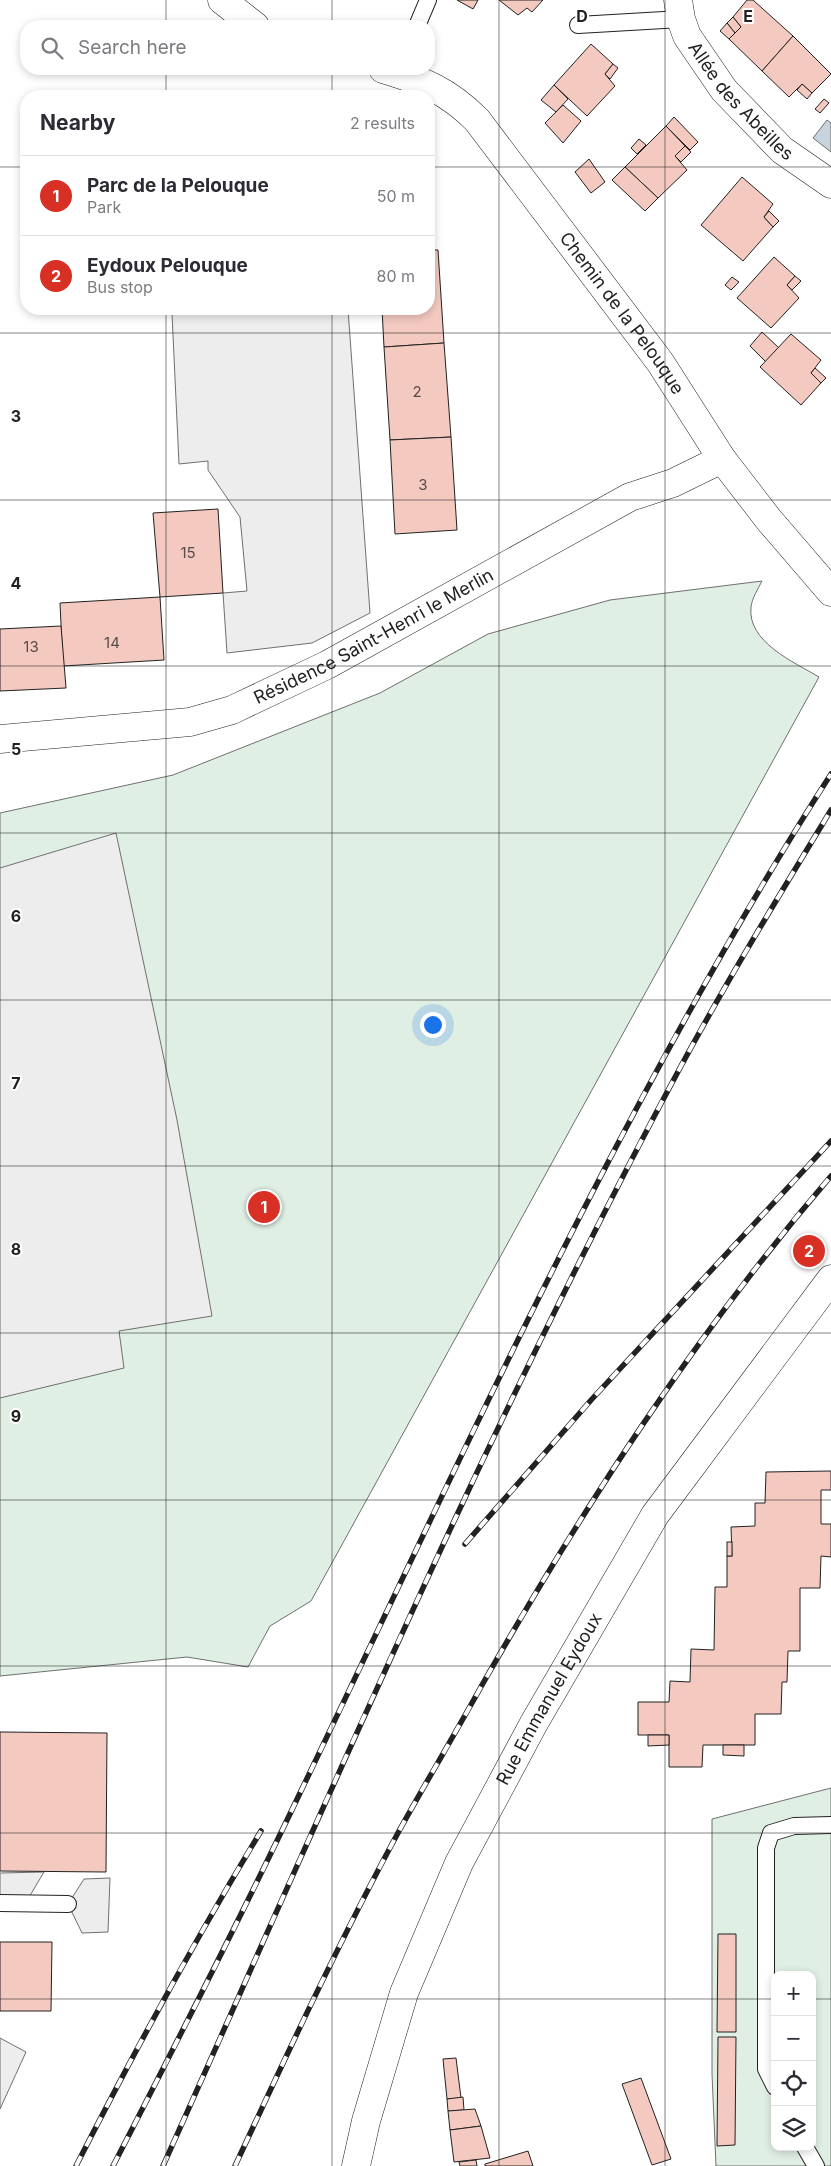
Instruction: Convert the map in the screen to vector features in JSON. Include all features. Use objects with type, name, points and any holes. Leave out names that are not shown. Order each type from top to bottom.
[{"type":"street","points":[[222,0],[247,20]]},
{"type":"street","name":"Allée des Abeilles","points":[[679,10],[687,36],[724,90],[782,150],[831,184]]},
{"type":"street","name":"Chemin de la Pelouque","points":[[406,75],[439,88],[460,104],[476,120],[660,362],[722,458],[769,520],[830,589]]},
{"type":"street","name":"Résidence Saint-Henri le Merlin","points":[[0,739],[190,722],[232,710],[327,665],[630,497],[672,483],[722,458]]},
{"type":"street","name":"Rue Emmanuel Eydoux","points":[[356,2166],[366,2121],[404,1993],[459,1863],[534,1723],[655,1515],[831,1279]]},
{"type":"lane","points":[[420,20],[428,0]]},
{"type":"lane","points":[[578,24],[679,10]]},
{"type":"lane","points":[[771,2079],[766,2069],[766,1848],[771,1833],[794,1826],[831,1825]]},
{"type":"lane","points":[[0,1903],[68,1904]]},
{"type":"lane","points":[[807,2151],[816,2166]]},
{"type":"green space","points":[[762,581],[751,607],[756,631],[774,650],[819,677],[311,1601],[270,1626],[248,1667],[187,1657],[0,1676],[0,813],[173,775],[380,693],[488,634],[610,600]]},
{"type":"green space","points":[[831,1788],[831,2166],[716,2166],[712,2074],[712,1819]]},
{"type":"shaded area","points":[[827,120],[831,123],[831,152],[813,138]]},
{"type":"shaded area","points":[[172,315],[348,315],[370,613],[312,643],[227,653],[223,593],[247,591],[240,517],[208,470],[208,461],[179,464]]},
{"type":"shaded area","points":[[116,833],[177,1120],[212,1316],[119,1331],[124,1368],[0,1398],[0,868]]},
{"type":"shaded area","points":[[44,1872],[25,1904],[0,1903],[0,1873]]},
{"type":"shaded area","points":[[110,1878],[108,1932],[82,1933],[68,1904],[84,1879]]},
{"type":"shaded area","points":[[0,2038],[26,2052],[0,2109]]},
{"type":"building","points":[[457,0],[478,0],[473,9]]},
{"type":"building","points":[[499,0],[543,0],[532,12],[527,8],[518,15]]},
{"type":"building","points":[[747,0],[753,0],[793,36],[762,71],[729,39],[741,27],[733,17]]},
{"type":"building","points":[[733,17],[741,27],[735,33],[727,23]]},
{"type":"building","points":[[727,23],[735,33],[729,39],[720,31]]},
{"type":"building","points":[[793,36],[831,74],[812,93],[802,84],[789,97],[762,71]]},
{"type":"building","points":[[591,44],[613,64],[605,74],[615,86],[587,116],[554,85]]},
{"type":"building","points":[[613,64],[618,68],[610,79],[605,74]]},
{"type":"building","points":[[802,84],[812,93],[807,99],[797,90]]},
{"type":"building","points":[[554,85],[568,99],[556,112],[541,100]]},
{"type":"building","points":[[824,99],[829,103],[820,113],[815,109]]},
{"type":"building","points":[[563,105],[581,121],[563,143],[545,123]]},
{"type":"building","points":[[674,117],[698,142],[690,150],[666,126]]},
{"type":"building","points":[[666,126],[685,146],[675,156],[687,170],[658,198],[625,167]]},
{"type":"building","points":[[639,139],[646,145],[637,154],[631,148]]},
{"type":"building","points":[[685,146],[691,152],[681,162],[675,156]]},
{"type":"building","points":[[589,159],[605,182],[591,193],[575,172]]},
{"type":"building","points":[[625,167],[658,198],[645,211],[612,180]]},
{"type":"building","points":[[742,177],[773,204],[764,217],[773,227],[743,261],[701,225]]},
{"type":"building","points":[[769,211],[779,221],[773,227],[764,217]]},
{"type":"building","points":[[435,250],[438,250],[444,343],[384,347],[382,315],[435,315]]},
{"type":"building","points":[[774,257],[795,276],[787,285],[799,298],[771,328],[737,298]]},
{"type":"building","points":[[795,276],[801,281],[792,290],[787,285]]},
{"type":"building","points":[[732,277],[739,282],[731,290],[725,285]]},
{"type":"building","points":[[762,332],[779,348],[766,362],[750,346]]},
{"type":"building","points":[[791,334],[821,360],[811,373],[821,383],[801,405],[760,367]]},
{"type":"building","points":[[444,343],[451,437],[390,440],[384,347]]},
{"type":"building","points":[[815,368],[826,378],[821,383],[811,373]]},
{"type":"building","points":[[451,437],[457,530],[395,534],[390,440]]},
{"type":"building","points":[[218,509],[223,593],[160,597],[153,513]]},
{"type":"building","points":[[160,597],[164,660],[63,666],[60,603]]},
{"type":"building","points":[[61,626],[66,688],[0,691],[0,629]]},
{"type":"building","points":[[831,1471],[831,1490],[821,1490],[821,1524],[831,1524],[831,1557],[821,1556],[820,1588],[800,1588],[800,1651],[788,1651],[787,1682],[782,1682],[781,1714],[755,1714],[755,1745],[703,1745],[702,1767],[669,1767],[669,1735],[638,1735],[638,1702],[669,1702],[670,1681],[690,1682],[691,1649],[714,1650],[715,1587],[727,1587],[727,1556],[732,1556],[731,1527],[755,1526],[755,1503],[765,1503],[766,1472]]},
{"type":"building","points":[[727,1542],[732,1542],[732,1556],[727,1556]]},
{"type":"building","points":[[0,1732],[107,1733],[106,1872],[0,1871]]},
{"type":"building","points":[[648,1735],[669,1735],[669,1745],[648,1746]]},
{"type":"building","points":[[723,1745],[744,1745],[744,1756],[723,1755]]},
{"type":"building","points":[[718,1934],[736,1934],[736,2032],[717,2032]]},
{"type":"building","points":[[0,1942],[52,1942],[51,2011],[0,2011]]},
{"type":"building","points":[[718,2037],[736,2037],[735,2145],[717,2146]]},
{"type":"building","points":[[456,2058],[461,2098],[447,2099],[443,2059]]},
{"type":"building","points":[[641,2078],[671,2159],[652,2165],[622,2084]]},
{"type":"building","points":[[463,2097],[464,2110],[448,2111],[447,2099]]},
{"type":"building","points":[[475,2109],[481,2126],[450,2130],[448,2111]]},
{"type":"building","points":[[481,2126],[490,2158],[454,2162],[450,2130]]},
{"type":"building","points":[[528,2151],[533,2166],[485,2166],[485,2164]]},
{"type":"building","points":[[476,2160],[477,2166],[460,2166],[459,2162]]},
{"type":"railway","points":[[113,2166],[254,1887],[486,1404],[616,1147],[684,1021],[756,896],[831,774]]},
{"type":"railway","points":[[163,2166],[412,1611],[542,1336],[610,1201],[699,1033],[831,810]]},
{"type":"railway","points":[[465,1544],[592,1399],[831,1141]]},
{"type":"railway","points":[[235,2166],[314,1997],[377,1872],[521,1618],[602,1486],[644,1422],[734,1296],[831,1176]]},
{"type":"railway","points":[[76,2166],[212,1913],[261,1831]]},
{"type":"place","name":"Parc de la Pelouque","points":[[264,1207]]},
{"type":"place","name":"Eydoux Pelouque","points":[[809,1251]]}]
